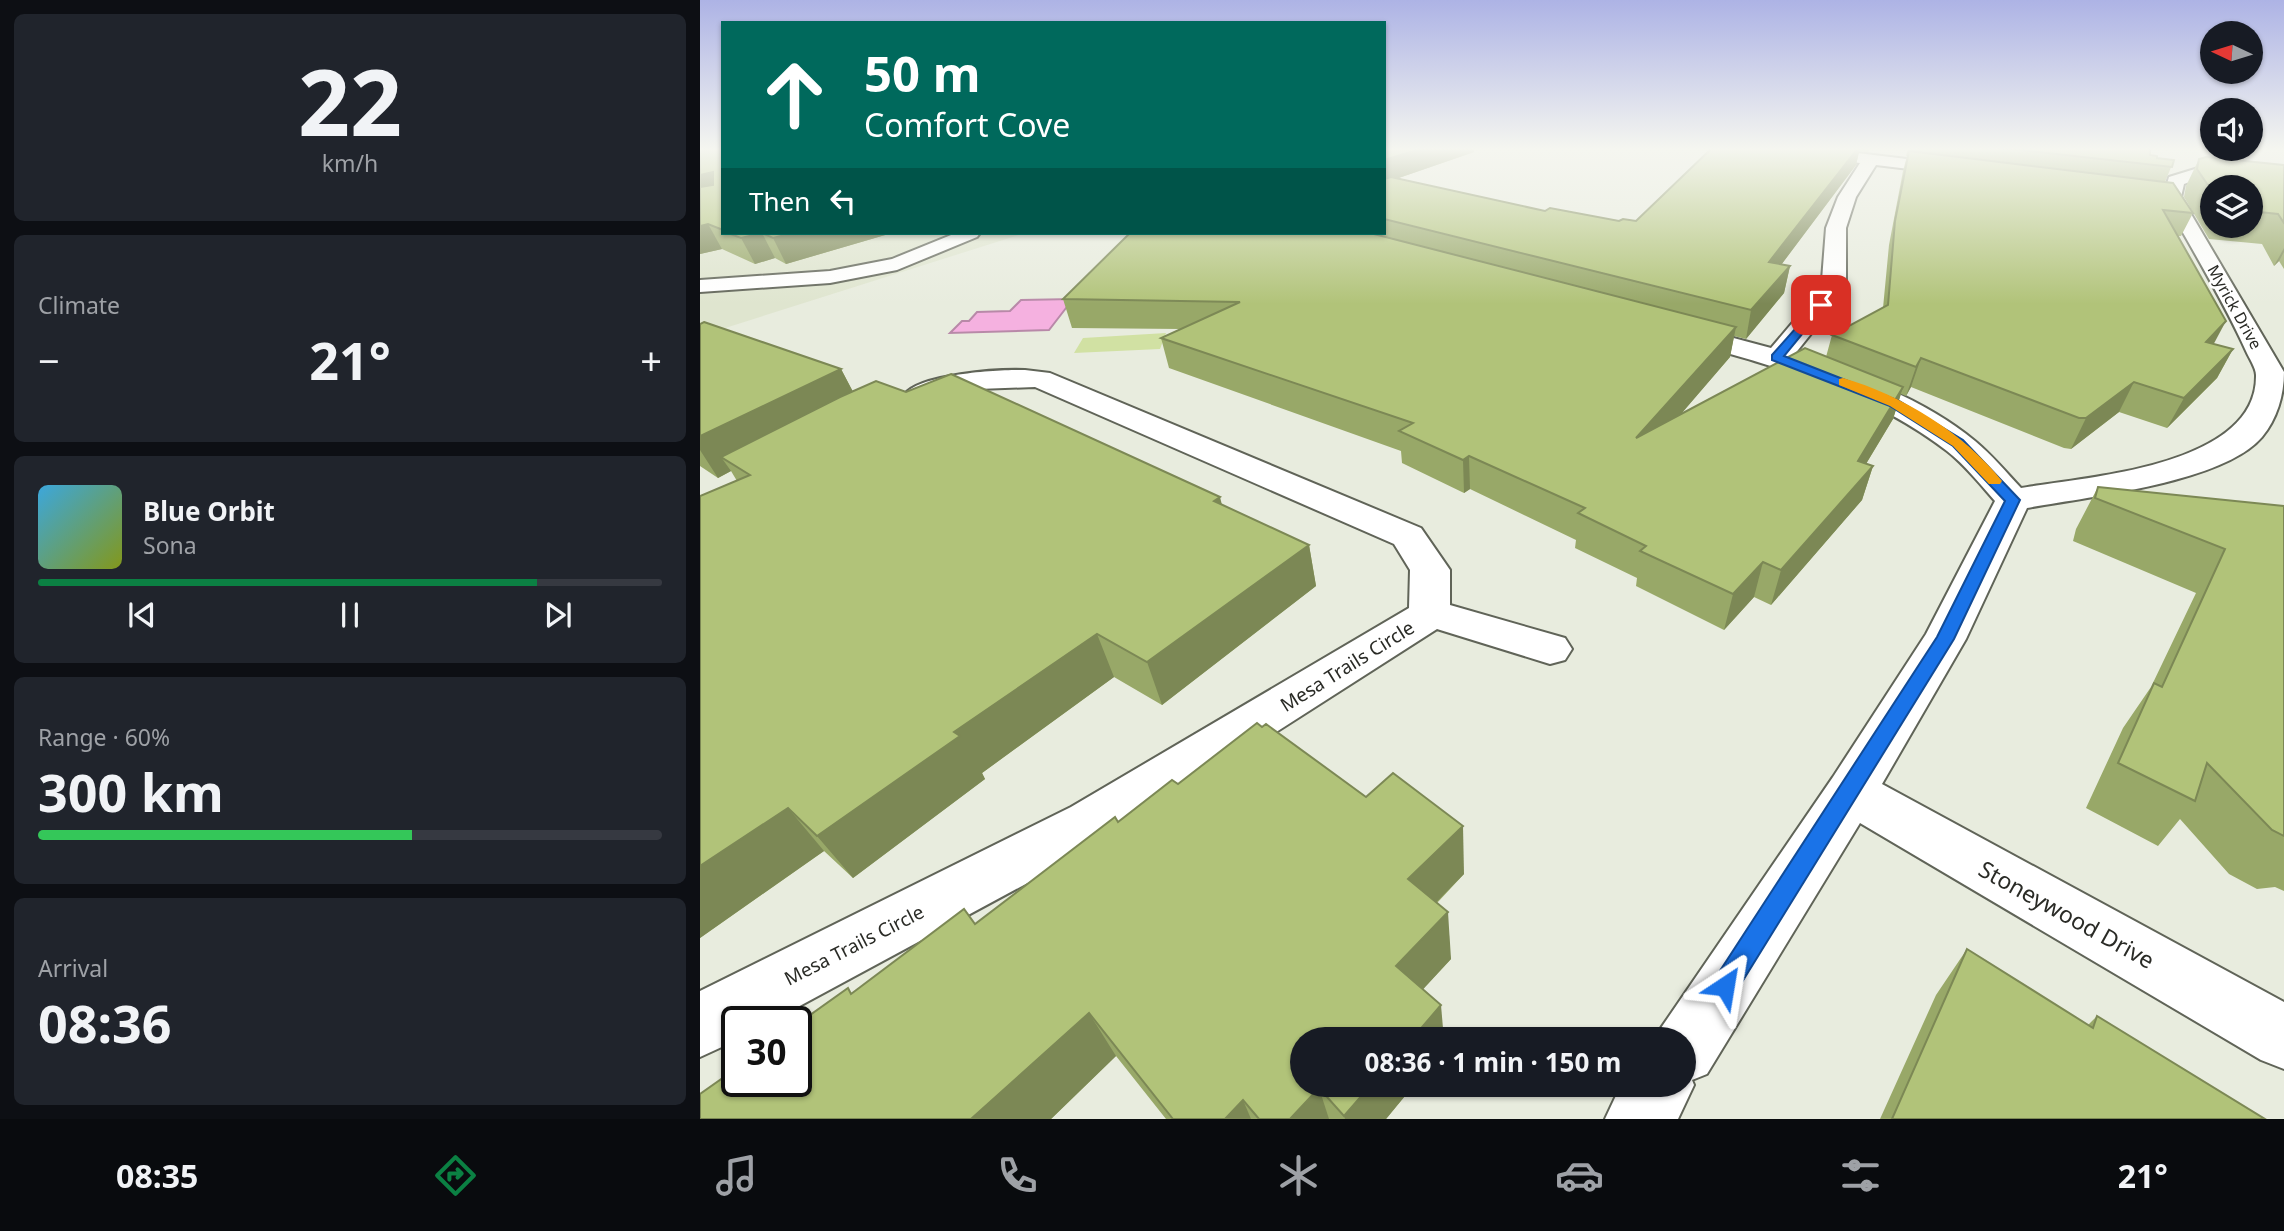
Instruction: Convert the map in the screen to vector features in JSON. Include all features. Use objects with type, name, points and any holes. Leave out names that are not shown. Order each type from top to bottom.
[{"type":"street","points":[[1776,358],[1821,305],[1835,280],[1836,228],[1846,200]]},
{"type":"street","name":"Myrick Drive","points":[[2012,500],[2159,474],[2210,457],[2249,432],[2266,402],[2271,374],[2168,200]]},
{"type":"street","points":[[1658,326],[1776,358],[1895,404],[1958,443],[2012,500],[1945,639],[1851,792],[1696,1032]]},
{"type":"street","name":"Mesa Trails Circle","points":[[700,1025],[1090,823],[1430,613],[1430,570],[1408,536],[1040,379],[1005,376],[940,386],[880,411]]},
{"type":"street","points":[[1430,613],[1550,649]]},
{"type":"street","name":"Stoneywood Drive","points":[[1851,792],[2284,1037]]},
{"type":"street","points":[[1639,1119],[1653,1097]]},
{"type":"lane","points":[[700,285],[830,277],[897,264],[966,235]]},
{"type":"shaded area","points":[[700,200],[714,200],[721,235],[1019,235],[700,336]]},
{"type":"shaded area","points":[[1073,299],[1049,330],[950,333],[962,321],[969,321],[977,312],[1010,311],[1021,300]]},
{"type":"green space","points":[[1166,333],[1160,349],[1074,353],[1083,338]]},
{"type":"building","points":[[700,200],[721,200],[721,229],[708,224],[700,226]]},
{"type":"building","points":[[1386,200],[1496,200],[1545,211],[1550,208],[1619,221],[1636,221],[1658,200],[1817,200],[1769,262],[1790,266],[1751,310],[1386,219]]},
{"type":"building","points":[[1899,200],[2184,200],[2193,213],[2163,210],[2226,321],[2206,342],[2233,349],[2184,398],[2134,382],[2086,418],[2079,418],[1921,358],[1916,367],[1832,335],[1888,305]]},
{"type":"building","points":[[2263,200],[2284,200],[2284,223],[2278,214],[2263,212]]},
{"type":"building","points":[[1128,235],[1378,235],[1736,327],[1636,438],[1805,348],[1903,387],[1858,461],[1873,466],[1781,570],[1763,562],[1733,594],[1640,551],[1646,546],[1578,513],[1585,508],[1469,456],[1463,460],[1399,431],[1413,423],[1161,338],[1240,302],[1063,299]]},
{"type":"building","points":[[704,322],[841,369],[700,436],[700,324]]},
{"type":"building","points":[[951,374],[1220,497],[1214,501],[1309,545],[1147,662],[1097,634],[954,732],[960,736],[817,836],[788,808],[700,866],[700,496],[750,475],[721,457],[840,397],[876,381],[906,392]]},
{"type":"building","points":[[2098,487],[2284,506],[2284,836],[2272,830],[2207,763],[2195,801],[2118,763],[2154,683],[2162,687],[2225,549],[2095,498]]},
{"type":"building","points":[[1257,723],[1262,727],[1266,724],[1366,797],[1393,773],[1463,826],[1408,879],[1448,912],[1396,966],[1441,1005],[1422,1027],[1290,1027],[1290,1097],[1311,1097],[1290,1119],[1259,1119],[1243,1100],[1225,1119],[1173,1119],[1089,1013],[971,1119],[700,1119],[700,1094],[721,1079],[721,1097],[812,1097],[812,1014],[848,988],[851,994],[964,909],[975,924],[1115,817],[1118,822],[1172,780],[1178,784]]},
{"type":"building","points":[[1967,949],[2093,1028],[2097,1016],[2265,1119],[1892,1119]]},
{"type":"building","points":[[1327,1097],[1361,1097],[1344,1116]]},
{"type":"slow traffic","points":[[1843,382],[1895,404],[1958,443],[1994,481]]},
{"type":"route","points":[[1725,986],[1851,792],[1945,639],[2012,500],[1958,443],[1895,404],[1832,377],[1776,358],[1821,305]]}]
